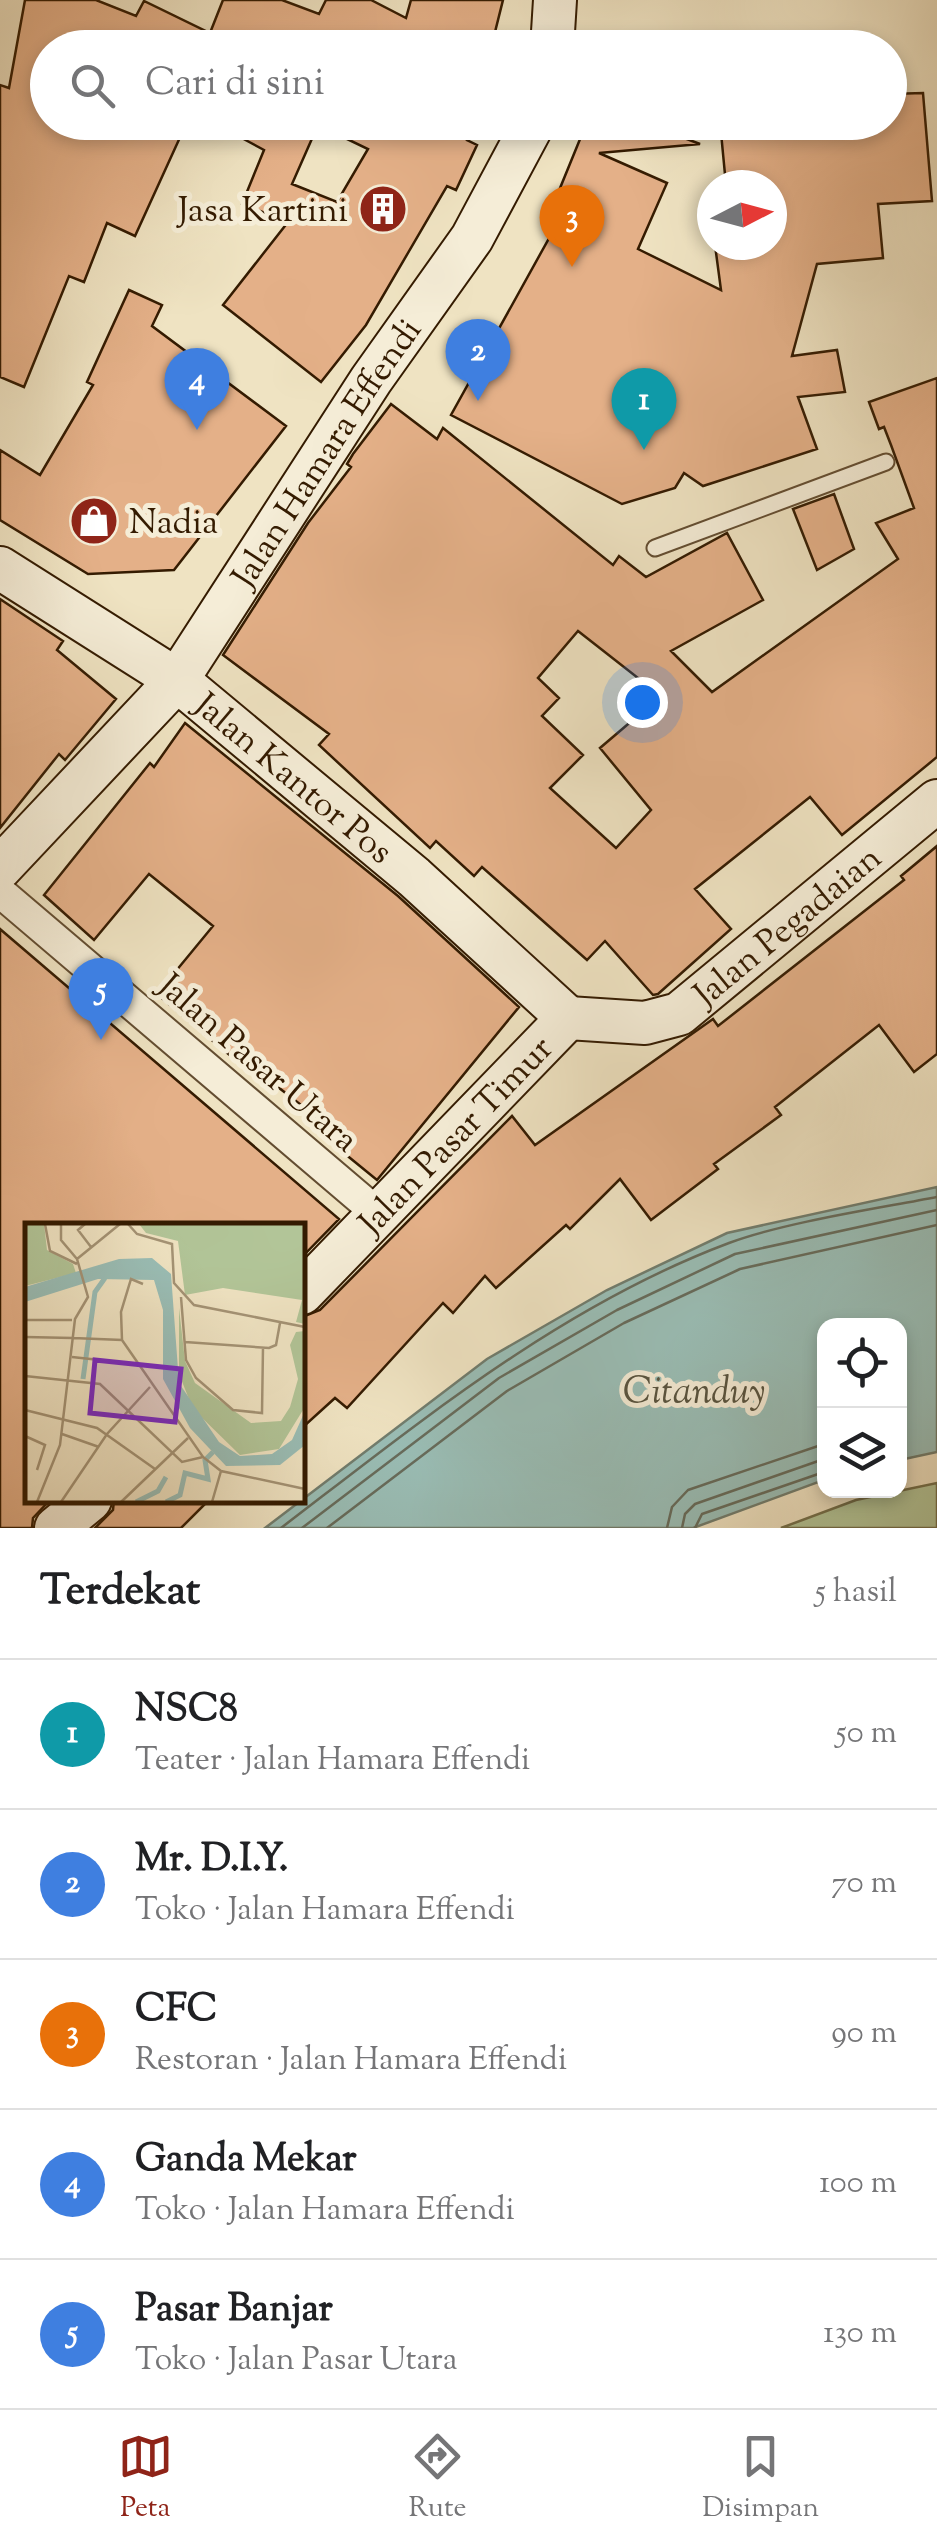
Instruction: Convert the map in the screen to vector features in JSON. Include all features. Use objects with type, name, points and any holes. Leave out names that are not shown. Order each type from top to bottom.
[{"type":"street","points":[[553,30],[555,0]]},
{"type":"street","name":"Jalan Hamara Effendi","points":[[0,868],[177,680],[371,380],[472,238],[524,140]]},
{"type":"street","name":"Jalan Kantor Pos","points":[[0,568],[177,680],[414,877],[568,1018]]},
{"type":"street","name":"Jalan Pegadaian","points":[[568,1018],[645,1023],[678,1014],[937,800]]},
{"type":"street","name":"Jalan Pasar Utara","points":[[0,892],[376,1212]]},
{"type":"street","name":"Jalan Pasar Timur","points":[[305,1290],[376,1212],[568,1018]]},
{"type":"street","points":[[56,1528],[86,1503]]},
{"type":"lane","points":[[655,548],[886,462]]},
{"type":"green space","points":[[937,1483],[937,1528],[781,1528],[856,1500],[907,1498],[907,1489]]},
{"type":"water","name":"Citanduy","points":[[937,1187],[937,1452],[907,1458],[907,1318],[817,1318],[817,1483],[693,1528],[265,1528],[298,1503],[305,1503],[305,1498],[487,1359],[607,1290],[727,1233]]},
{"type":"building","points":[[25,0],[96,0],[136,16],[144,1],[204,30],[30,30],[30,140],[179,140],[135,236],[107,223],[84,282],[69,276],[24,387],[0,377],[0,85],[9,88]]},
{"type":"building","points":[[223,0],[282,0],[319,14],[326,0],[371,0],[406,18],[411,0],[503,0],[496,30],[211,30]]},
{"type":"building","points":[[907,93],[923,93],[932,201],[878,204],[883,258],[817,264],[792,356],[837,350],[845,392],[798,397],[817,449],[703,486],[684,473],[675,488],[622,504],[451,415],[568,204],[556,198],[580,140],[689,140],[700,144],[599,153],[667,183],[638,249],[721,290],[717,260],[787,260],[787,170],[725,170],[722,140],[907,140]]},
{"type":"building","points":[[245,140],[311,140],[292,184],[337,202],[368,149],[349,140],[467,140],[477,145],[456,190],[447,186],[366,325],[321,382],[223,305],[288,222],[242,204],[264,150]]},
{"type":"building","points":[[129,290],[162,305],[152,326],[286,426],[174,570],[88,574],[0,520],[0,450],[40,475],[93,385],[87,382]]},
{"type":"building","points":[[937,378],[937,757],[842,835],[810,797],[695,889],[731,929],[658,994],[653,995],[605,941],[587,960],[482,867],[474,876],[436,841],[430,848],[319,745],[329,734],[223,655],[308,523],[351,467],[347,464],[353,454],[391,404],[437,439],[443,428],[613,565],[619,556],[646,577],[727,533],[763,600],[671,651],[712,692],[898,559],[876,523],[914,508],[884,427],[879,429],[869,402]],"holes":[[[578,631],[661,696],[600,748],[651,810],[616,848],[550,788],[583,755],[542,716],[559,698],[538,678]]]},
{"type":"building","points":[[834,494],[854,549],[817,570],[793,509]]},
{"type":"building","points":[[0,599],[63,641],[57,650],[116,699],[65,760],[59,754],[0,828]]},
{"type":"building","points":[[185,723],[398,896],[519,1007],[377,1180],[317,1131],[324,1123],[242,1059],[239,1063],[157,994],[213,926],[149,874],[94,940],[44,895],[150,763],[154,767]]},
{"type":"building","points":[[937,846],[937,1054],[914,1072],[879,1025],[775,1107],[781,1115],[714,1164],[718,1169],[651,1220],[620,1179],[570,1229],[566,1225],[496,1288],[485,1276],[453,1313],[443,1303],[347,1408],[335,1398],[305,1425],[305,1316],[320,1310],[512,1116],[535,1145],[713,1019],[718,1026],[904,880],[901,876]]},
{"type":"building","points":[[0,929],[339,1219],[305,1254],[305,1223],[25,1223],[25,1503],[47,1503],[33,1518],[32,1528],[0,1528]]},
{"type":"building","points":[[114,1503],[206,1503],[181,1528],[95,1528],[113,1510]]},
{"type":"place","name":"Jasa Kartini","points":[[383,209]]},
{"type":"place","name":"CFC","points":[[572,267]]},
{"type":"place","name":"Mr. D.I.Y.","points":[[478,401]]},
{"type":"place","name":"Ganda Mekar","points":[[197,430]]},
{"type":"place","name":"NSC8","points":[[644,450]]},
{"type":"place","name":"Nadia","points":[[94,521]]},
{"type":"place","name":"Pasar Banjar","points":[[101,1040]]}]
